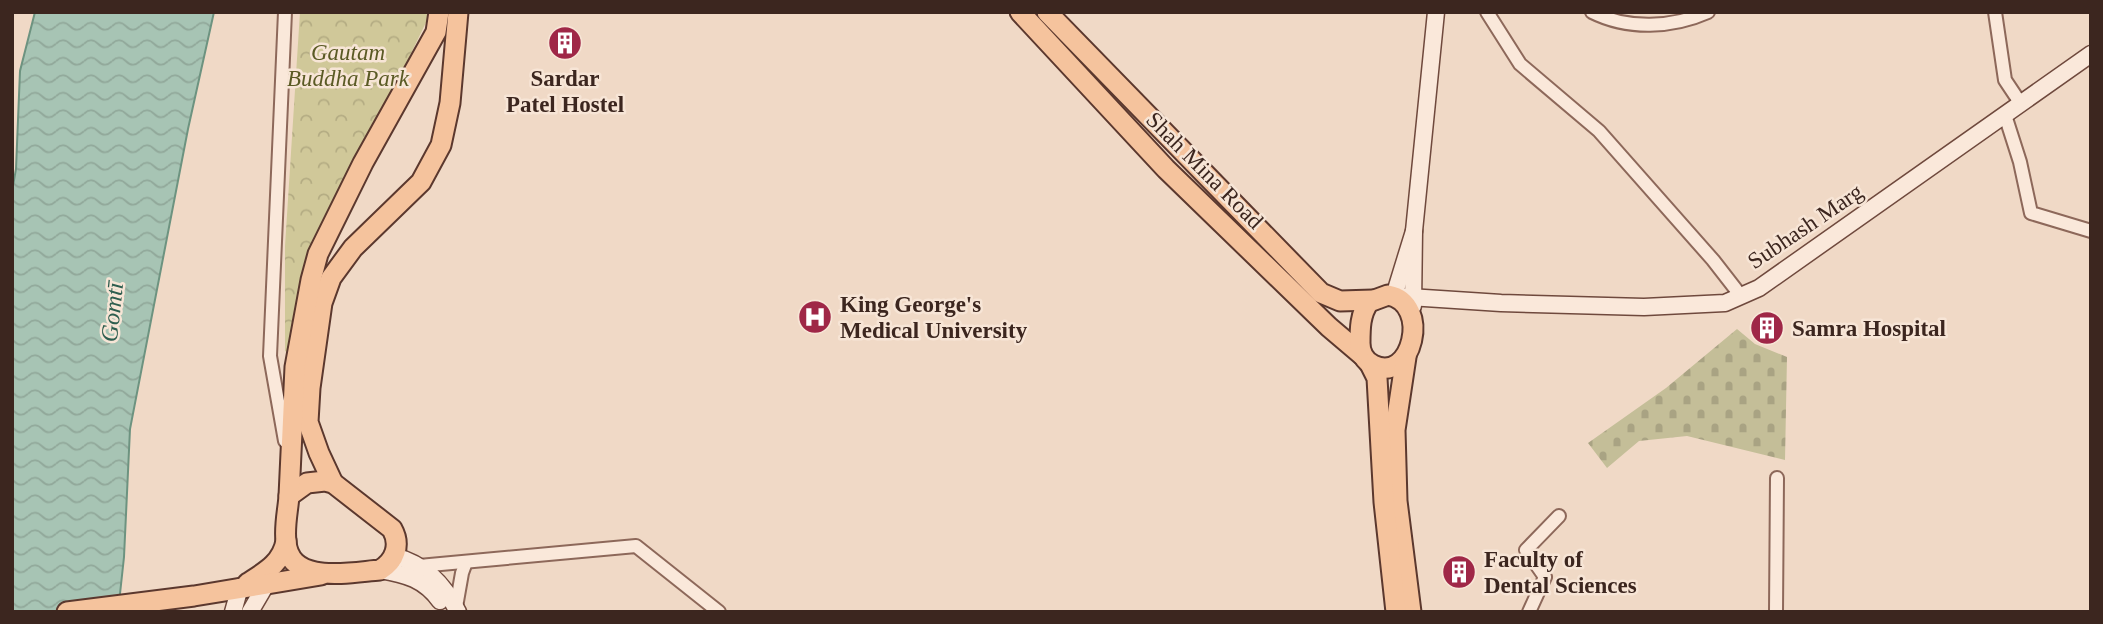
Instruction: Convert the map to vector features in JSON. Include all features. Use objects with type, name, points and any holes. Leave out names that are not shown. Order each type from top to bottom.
[{"type":"main road","points":[[233,612],[242,586],[268,570],[283,555],[289,496],[295,367],[318,254],[436,32],[439,12]]},
{"type":"main road","points":[[333,483],[308,422],[322,303],[331,278],[353,248],[421,182],[441,145],[450,103],[458,12]]},
{"type":"main road","name":"Shah Mina Road","points":[[1020,12],[1166,169],[1328,327],[1366,359]]},
{"type":"main road","name":"Shah Mina Road","points":[[1047,12],[1321,293],[1340,301],[1373,300]]},
{"type":"main road","points":[[1396,612],[1395,430],[1406,357],[1410,349],[1407,304],[1436,12]]},
{"type":"main road","points":[[436,32],[456,34]]},
{"type":"main road","name":"Subhash Marg","points":[[1407,304],[1427,308],[1483,308],[1502,303],[1644,307],[1725,303],[1759,288],[2091,54]]},
{"type":"main road","points":[[1088,85],[1103,69]]},
{"type":"main road","points":[[1219,220],[1234,204]]},
{"type":"main road","points":[[327,236],[353,248]]},
{"type":"main road","points":[[1407,304],[1383,296],[1366,306],[1362,317],[1360,347],[1377,377],[1384,502],[1411,612]]},
{"type":"main road","points":[[1366,359],[1380,368],[1390,368],[1406,357]]},
{"type":"main road","points":[[289,496],[307,483],[333,483],[392,529],[397,537],[387,563]]},
{"type":"main road","points":[[286,541],[289,556],[304,569],[322,575]]},
{"type":"main road","points":[[387,563],[427,585],[453,610]]},
{"type":"main road","points":[[67,612],[194,596],[387,563],[419,566],[435,578],[453,610]]},
{"type":"main road","points":[[250,612],[267,583]]},
{"type":"street","points":[[285,12],[270,356],[289,466]]},
{"type":"street","points":[[1487,12],[1520,64],[1599,131],[1713,260],[1741,296]]},
{"type":"street","points":[[1592,12],[1608,20],[1637,25],[1688,21],[1708,12]]},
{"type":"street","points":[[1995,12],[2005,80],[2021,104]]},
{"type":"street","points":[[2005,115],[2020,162],[2031,214],[2091,231]]},
{"type":"street","points":[[1776,612],[1777,478]]},
{"type":"street","points":[[1529,612],[1545,577],[1526,550],[1559,516]]},
{"type":"street","points":[[419,566],[636,546],[719,612]]},
{"type":"street","points":[[453,610],[466,562]]},
{"type":"green space","name":"Gautam Buddha Park","points":[[300,12],[431,12],[390,97],[322,223],[308,264],[292,354],[285,351],[285,246]]},
{"type":"green space","points":[[1737,329],[1755,344],[1787,357],[1785,460],[1687,436],[1639,441],[1607,468],[1588,443],[1666,388]]},
{"type":"water","name":"Gomtī","points":[[35,12],[214,12],[188,129],[130,429],[124,557],[118,612],[12,612],[12,191],[16,169],[20,71]]},
{"type":"place","name":"Sardar Patel Hostel","points":[[565,43]]},
{"type":"place","name":"King George's Medical University","points":[[815,317]]},
{"type":"place","name":"Samra Hospital","points":[[1767,328]]},
{"type":"place","name":"Faculty of Dental Sciences","points":[[1459,572]]}]
